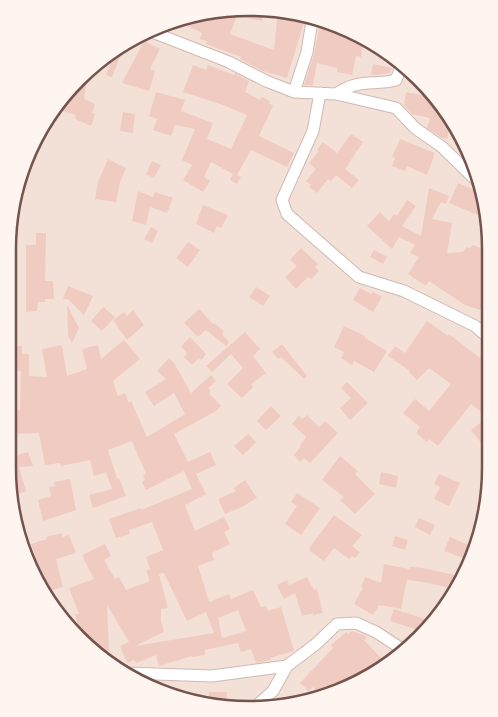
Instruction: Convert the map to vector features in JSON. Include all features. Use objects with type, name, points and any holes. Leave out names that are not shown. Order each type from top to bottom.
[{"type":"street","points":[[294,92],[306,52],[311,25]]},
{"type":"street","points":[[159,35],[229,62],[266,81],[294,92],[336,94],[396,108],[415,128],[442,147],[469,173]]},
{"type":"street","points":[[336,94],[344,88],[361,82],[386,83],[396,80],[399,72]]},
{"type":"street","points":[[320,93],[313,131],[282,200],[287,214],[359,277],[404,291],[475,326],[482,332]]},
{"type":"street","points":[[263,700],[273,691],[287,666],[316,644],[336,624],[356,623],[376,632],[398,647]]},
{"type":"street","points":[[141,674],[212,676],[287,666]]},
{"type":"shaded area","points":[[249,16],[279,18],[309,24],[338,34],[378,55],[414,84],[434,107],[458,146],[474,189],[480,219],[482,249],[482,468],[480,498],[474,528],[464,557],[443,597],[414,633],[391,653],[352,677],[309,693],[279,699],[249,701],[219,699],[189,693],[160,683],[133,670],[107,653],[84,633],[64,610],[47,584],[34,557],[24,528],[17,483],[16,249],[18,219],[24,189],[40,146],[64,107],[84,84],[120,55],[160,34],[189,24],[219,18]]},
{"type":"building","points":[[249,16],[263,17],[262,21],[246,18]]},
{"type":"building","points":[[233,17],[236,18],[230,34],[274,50],[277,18],[304,23],[287,78],[263,71],[240,59],[241,57],[206,44],[207,41],[200,39],[202,33],[186,25]]},
{"type":"building","points":[[319,28],[339,34],[363,46],[361,57],[356,56],[352,75],[337,72],[337,68],[317,63],[313,85],[304,85],[314,54]]},
{"type":"building","points":[[144,41],[160,49],[150,69],[155,71],[149,91],[122,83]]},
{"type":"building","points":[[121,54],[112,77],[106,75],[110,62]]},
{"type":"building","points":[[373,64],[392,68],[390,73],[371,74]]},
{"type":"building","points":[[193,65],[206,70],[208,65],[234,75],[235,73],[249,81],[245,92],[260,100],[262,97],[270,101],[269,103],[273,106],[259,136],[294,153],[287,167],[251,150],[237,175],[241,177],[237,184],[230,180],[233,174],[211,162],[204,177],[210,181],[203,192],[183,180],[192,165],[182,160],[195,129],[175,125],[171,136],[153,130],[157,119],[149,116],[156,92],[185,100],[181,111],[213,123],[207,139],[231,149],[247,115],[183,92]]},
{"type":"building","points":[[87,82],[84,99],[95,104],[92,113],[95,114],[91,126],[75,119],[76,115],[61,111],[72,98],[74,99],[74,95]]},
{"type":"building","points":[[406,92],[424,96],[434,107],[449,130],[447,139],[442,138],[427,128],[430,118],[412,114],[404,105]]},
{"type":"building","points":[[123,112],[135,114],[133,133],[120,131]]},
{"type":"building","points":[[351,134],[363,142],[345,169],[359,180],[352,188],[336,175],[331,181],[328,179],[317,193],[309,187],[311,185],[306,181],[316,169],[309,163],[319,151],[317,150],[323,142],[337,153]]},
{"type":"building","points":[[400,139],[435,153],[427,175],[407,166],[405,171],[392,166],[395,158],[392,157]]},
{"type":"building","points":[[108,159],[126,168],[120,182],[116,202],[95,199],[98,182]]},
{"type":"building","points":[[152,161],[161,165],[154,178],[146,174]]},
{"type":"building","points":[[458,183],[474,190],[479,215],[478,215],[449,203]]},
{"type":"building","points":[[429,188],[449,196],[446,204],[441,202],[432,219],[452,223],[447,253],[463,252],[466,247],[470,248],[473,245],[482,248],[482,311],[465,305],[429,281],[426,286],[408,274],[419,257],[410,253],[415,245],[399,237],[392,249],[367,226],[380,212],[389,221],[394,214],[397,216],[407,200],[416,206],[402,226],[421,236]]},
{"type":"building","points":[[138,191],[153,197],[155,192],[173,198],[167,213],[150,207],[146,225],[132,221]]},
{"type":"building","points":[[203,205],[228,215],[221,228],[217,226],[214,233],[196,224]]},
{"type":"building","points":[[151,227],[158,231],[152,243],[144,239]]},
{"type":"building","points":[[36,233],[46,233],[45,281],[53,281],[54,299],[45,299],[45,302],[38,302],[37,311],[26,312],[26,245],[36,245]]},
{"type":"building","points":[[188,242],[200,250],[188,267],[176,258]]},
{"type":"building","points":[[301,248],[318,264],[315,267],[319,271],[311,279],[308,277],[296,289],[285,277],[297,266],[290,260]]},
{"type":"building","points":[[374,250],[387,257],[383,264],[370,257]]},
{"type":"building","points":[[68,286],[93,296],[84,315],[68,299],[63,299]]},
{"type":"building","points":[[256,287],[270,296],[263,306],[249,297]]},
{"type":"building","points":[[360,288],[382,297],[373,312],[353,300]]},
{"type":"building","points":[[67,305],[79,328],[72,343],[68,335]]},
{"type":"building","points":[[103,307],[115,317],[102,331],[91,321]]},
{"type":"building","points":[[199,309],[213,324],[224,331],[222,334],[229,342],[226,346],[206,330],[198,337],[184,323]]},
{"type":"building","points":[[133,310],[144,325],[127,340],[113,320],[124,312],[127,316]]},
{"type":"building","points":[[427,321],[448,336],[449,334],[480,358],[482,355],[482,412],[471,404],[438,446],[429,439],[427,442],[416,433],[420,427],[403,413],[415,399],[429,411],[451,384],[429,368],[417,380],[410,371],[388,356],[395,346],[405,353]]},
{"type":"building","points":[[344,326],[365,336],[365,338],[387,351],[374,372],[354,361],[352,365],[341,358],[344,352],[334,347]]},
{"type":"building","points":[[245,332],[260,349],[253,356],[266,373],[251,384],[253,387],[242,398],[227,384],[243,368],[231,354],[212,372],[206,366]]},
{"type":"building","points":[[190,337],[206,354],[201,360],[199,358],[192,365],[184,357],[187,353],[181,346]]},
{"type":"building","points":[[124,340],[140,359],[113,381],[118,396],[125,393],[129,403],[131,401],[147,437],[185,414],[174,393],[154,406],[145,392],[166,379],[157,371],[169,358],[174,363],[191,393],[211,375],[216,381],[208,388],[211,391],[209,393],[221,406],[216,411],[174,434],[188,462],[210,452],[216,465],[196,474],[206,494],[185,505],[195,531],[224,517],[230,529],[224,532],[230,544],[212,553],[214,560],[198,566],[209,602],[229,594],[231,599],[253,590],[261,607],[266,606],[268,611],[281,607],[294,651],[270,658],[271,660],[256,663],[251,649],[241,652],[238,643],[205,650],[205,655],[192,656],[159,666],[156,655],[136,663],[134,660],[127,663],[120,646],[129,642],[107,605],[108,654],[84,633],[78,625],[75,614],[79,614],[69,588],[94,579],[82,555],[105,544],[111,556],[104,560],[115,579],[119,577],[126,590],[150,581],[146,571],[150,569],[146,557],[163,550],[152,522],[129,530],[130,534],[116,538],[109,519],[141,508],[141,510],[192,489],[184,471],[146,490],[142,482],[145,480],[143,475],[146,474],[132,441],[108,450],[117,479],[119,478],[126,496],[93,508],[89,495],[112,489],[106,472],[94,476],[90,460],[61,466],[60,463],[45,465],[39,433],[16,434],[16,410],[20,410],[21,371],[16,371],[16,346],[22,346],[22,354],[29,354],[29,376],[47,377],[42,349],[62,345],[67,376],[87,369],[82,349],[98,345],[101,359]],"holes":[[[164,573],[187,621],[206,612],[214,633],[135,646],[164,632],[161,621],[161,609],[168,608],[159,574]],[[238,610],[246,631],[222,638],[218,618]]]},
{"type":"building","points":[[282,344],[307,376],[304,379],[281,357],[278,359],[272,352]]},
{"type":"building","points":[[347,382],[368,403],[350,420],[340,408],[351,398],[341,388]]},
{"type":"building","points":[[271,406],[281,416],[266,430],[257,421]]},
{"type":"building","points":[[307,415],[319,427],[325,421],[338,433],[310,463],[304,458],[300,462],[294,455],[306,437],[292,424],[299,416],[302,419]]},
{"type":"building","points":[[482,422],[482,444],[471,430]]},
{"type":"building","points":[[248,434],[256,442],[243,455],[234,446]]},
{"type":"building","points":[[28,452],[33,466],[19,467],[26,491],[18,494],[16,468],[16,456]]},
{"type":"building","points":[[340,456],[358,471],[355,474],[375,494],[355,514],[340,500],[344,497],[322,480]]},
{"type":"building","points":[[381,472],[398,476],[396,488],[379,484]]},
{"type":"building","points":[[439,474],[460,483],[449,506],[434,499],[440,487],[434,484]]},
{"type":"building","points":[[70,479],[76,510],[43,521],[38,500],[51,496],[49,487],[55,486],[54,482]]},
{"type":"building","points":[[245,480],[257,498],[225,514],[218,499],[236,491],[234,488]]},
{"type":"building","points":[[297,493],[320,508],[301,535],[285,524],[297,506],[291,502]]},
{"type":"building","points":[[334,515],[362,535],[352,546],[360,552],[355,558],[352,556],[349,559],[334,548],[324,561],[310,551],[310,547]]},
{"type":"building","points":[[419,518],[435,525],[430,535],[415,527]]},
{"type":"building","points":[[61,533],[63,537],[69,535],[76,553],[56,559],[63,587],[51,590],[40,571],[31,544],[47,539],[46,537]]},
{"type":"building","points":[[395,536],[408,540],[405,550],[392,546]]},
{"type":"building","points":[[450,537],[468,545],[464,558],[444,551]]},
{"type":"building","points":[[384,564],[409,569],[410,567],[423,568],[456,575],[449,588],[407,580],[401,609],[379,605],[373,615],[354,604],[363,588],[361,587],[365,577],[381,583]]},
{"type":"building","points":[[307,577],[314,590],[317,589],[323,613],[302,616],[295,593],[284,599],[277,585],[287,580],[289,585]]},
{"type":"building","points":[[394,609],[425,619],[417,629],[390,621]]},
{"type":"building","points":[[352,631],[366,636],[364,640],[382,659],[352,677],[316,690],[313,687],[309,691],[300,683],[333,648],[331,645],[346,632],[348,634]]},
{"type":"building","points":[[209,692],[227,692],[226,699],[209,697]]}]
